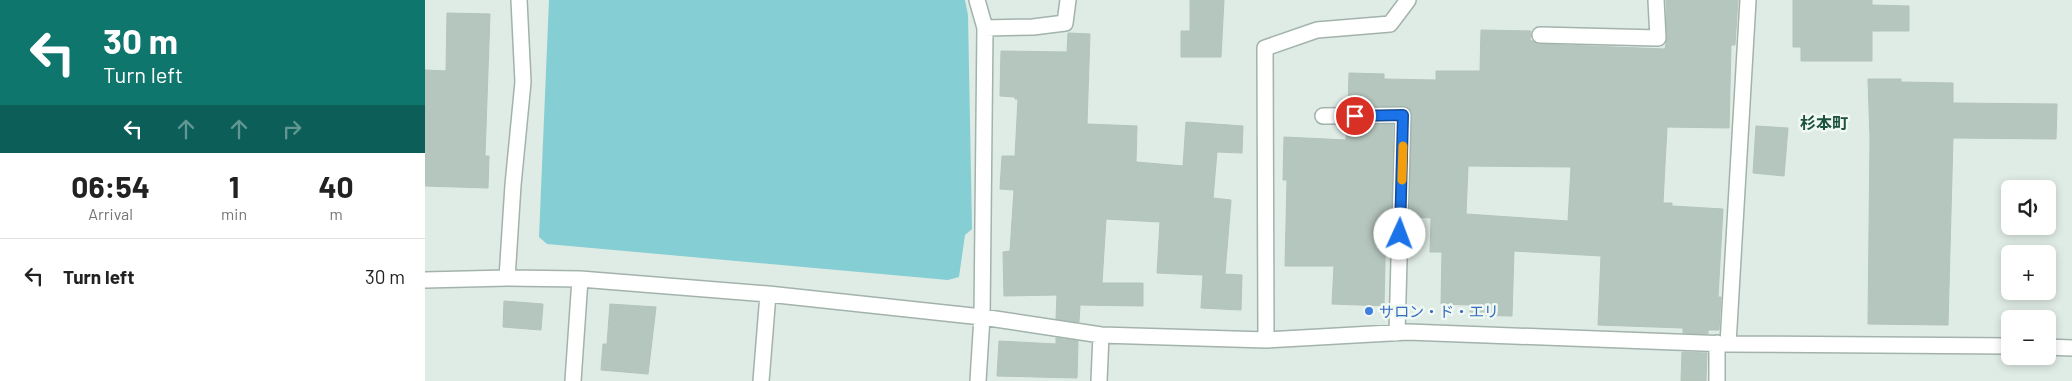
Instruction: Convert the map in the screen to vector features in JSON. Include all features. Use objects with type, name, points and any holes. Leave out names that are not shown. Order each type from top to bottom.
[{"type":"street","points":[[507,278],[513,185],[523,82],[519,0]]},
{"type":"street","points":[[977,0],[985,28],[982,317],[978,381]]},
{"type":"street","points":[[985,28],[1033,27],[1065,23],[1068,0]]},
{"type":"street","points":[[1266,340],[1265,48],[1317,30],[1389,24],[1408,0]]},
{"type":"street","points":[[1540,34],[1658,38],[1656,0]]},
{"type":"street","points":[[1717,381],[1723,343],[1748,0]]},
{"type":"street","points":[[1323,116],[1403,115],[1397,333]]},
{"type":"street","points":[[425,280],[507,278],[580,280],[768,294],[982,317],[1101,336],[1266,340],[1397,333],[1723,343],[2001,346]]},
{"type":"street","points":[[573,381],[580,280]]},
{"type":"street","points":[[761,381],[768,294]]},
{"type":"street","points":[[1099,381],[1101,336]]},
{"type":"street","points":[[2056,347],[2072,348]]},
{"type":"water","points":[[549,0],[965,0],[968,15],[972,229],[965,235],[959,277],[948,280],[547,244],[539,237]]},
{"type":"building","points":[[1190,0],[1224,0],[1221,57],[1181,57],[1181,31],[1190,31]]},
{"type":"building","points":[[1666,0],[1738,0],[1735,45],[1731,45],[1729,128],[1667,127],[1663,203],[1672,203],[1672,206],[1723,209],[1718,297],[1721,297],[1719,330],[1708,330],[1708,334],[1683,333],[1683,328],[1598,325],[1601,256],[1514,251],[1512,316],[1470,315],[1470,305],[1441,304],[1442,252],[1430,252],[1431,218],[1410,217],[1411,111],[1403,106],[1348,106],[1349,73],[1384,74],[1384,79],[1436,80],[1436,71],[1480,71],[1481,30],[1531,31],[1530,40],[1540,44],[1665,49],[1667,38]],"holes":[[[1468,166],[1571,167],[1568,221],[1466,214]]]},
{"type":"building","points":[[1793,0],[1872,0],[1872,5],[1909,6],[1909,31],[1872,31],[1872,61],[1801,61],[1801,47],[1793,47]]},
{"type":"building","points":[[447,13],[490,14],[485,156],[489,156],[488,188],[425,186],[425,70],[446,71]]},
{"type":"building","points":[[1068,33],[1090,34],[1087,124],[1137,126],[1136,162],[1183,166],[1186,122],[1243,126],[1242,153],[1217,152],[1213,198],[1231,200],[1225,274],[1242,275],[1241,310],[1201,308],[1203,275],[1157,273],[1160,222],[1106,219],[1102,283],[1143,283],[1143,306],[1080,305],[1079,322],[1056,319],[1057,295],[1004,296],[1003,252],[1010,251],[1014,190],[1000,189],[1002,156],[1015,156],[1018,99],[1000,96],[1001,51],[1067,52]]},
{"type":"building","points":[[1868,79],[1901,79],[1901,82],[1953,83],[1953,103],[2057,104],[2056,139],[1953,138],[1948,325],[1868,324],[1870,138]]},
{"type":"building","points":[[1393,124],[1391,216],[1386,216],[1384,306],[1332,304],[1334,266],[1285,266],[1287,180],[1283,180],[1284,137],[1346,140],[1347,125]]},
{"type":"building","points":[[1756,126],[1788,128],[1784,176],[1753,173]]},
{"type":"building","points":[[504,301],[543,304],[541,330],[503,327]]},
{"type":"building","points":[[610,304],[656,307],[648,374],[601,370],[603,344],[607,344]]},
{"type":"building","points":[[1056,338],[1078,341],[1077,378],[997,376],[999,341],[1056,344]]},
{"type":"building","points":[[1682,352],[1707,353],[1706,381],[1681,381]]},
{"type":"slow traffic","points":[[1402,180],[1403,146]]},
{"type":"place","name":"サロン・ド・エリ","points":[[1369,311]]},
{"type":"district","name":"杉本町","points":[[1824,122]]},
{"type":"route","points":[[1355,116],[1403,115],[1400,234]]}]
